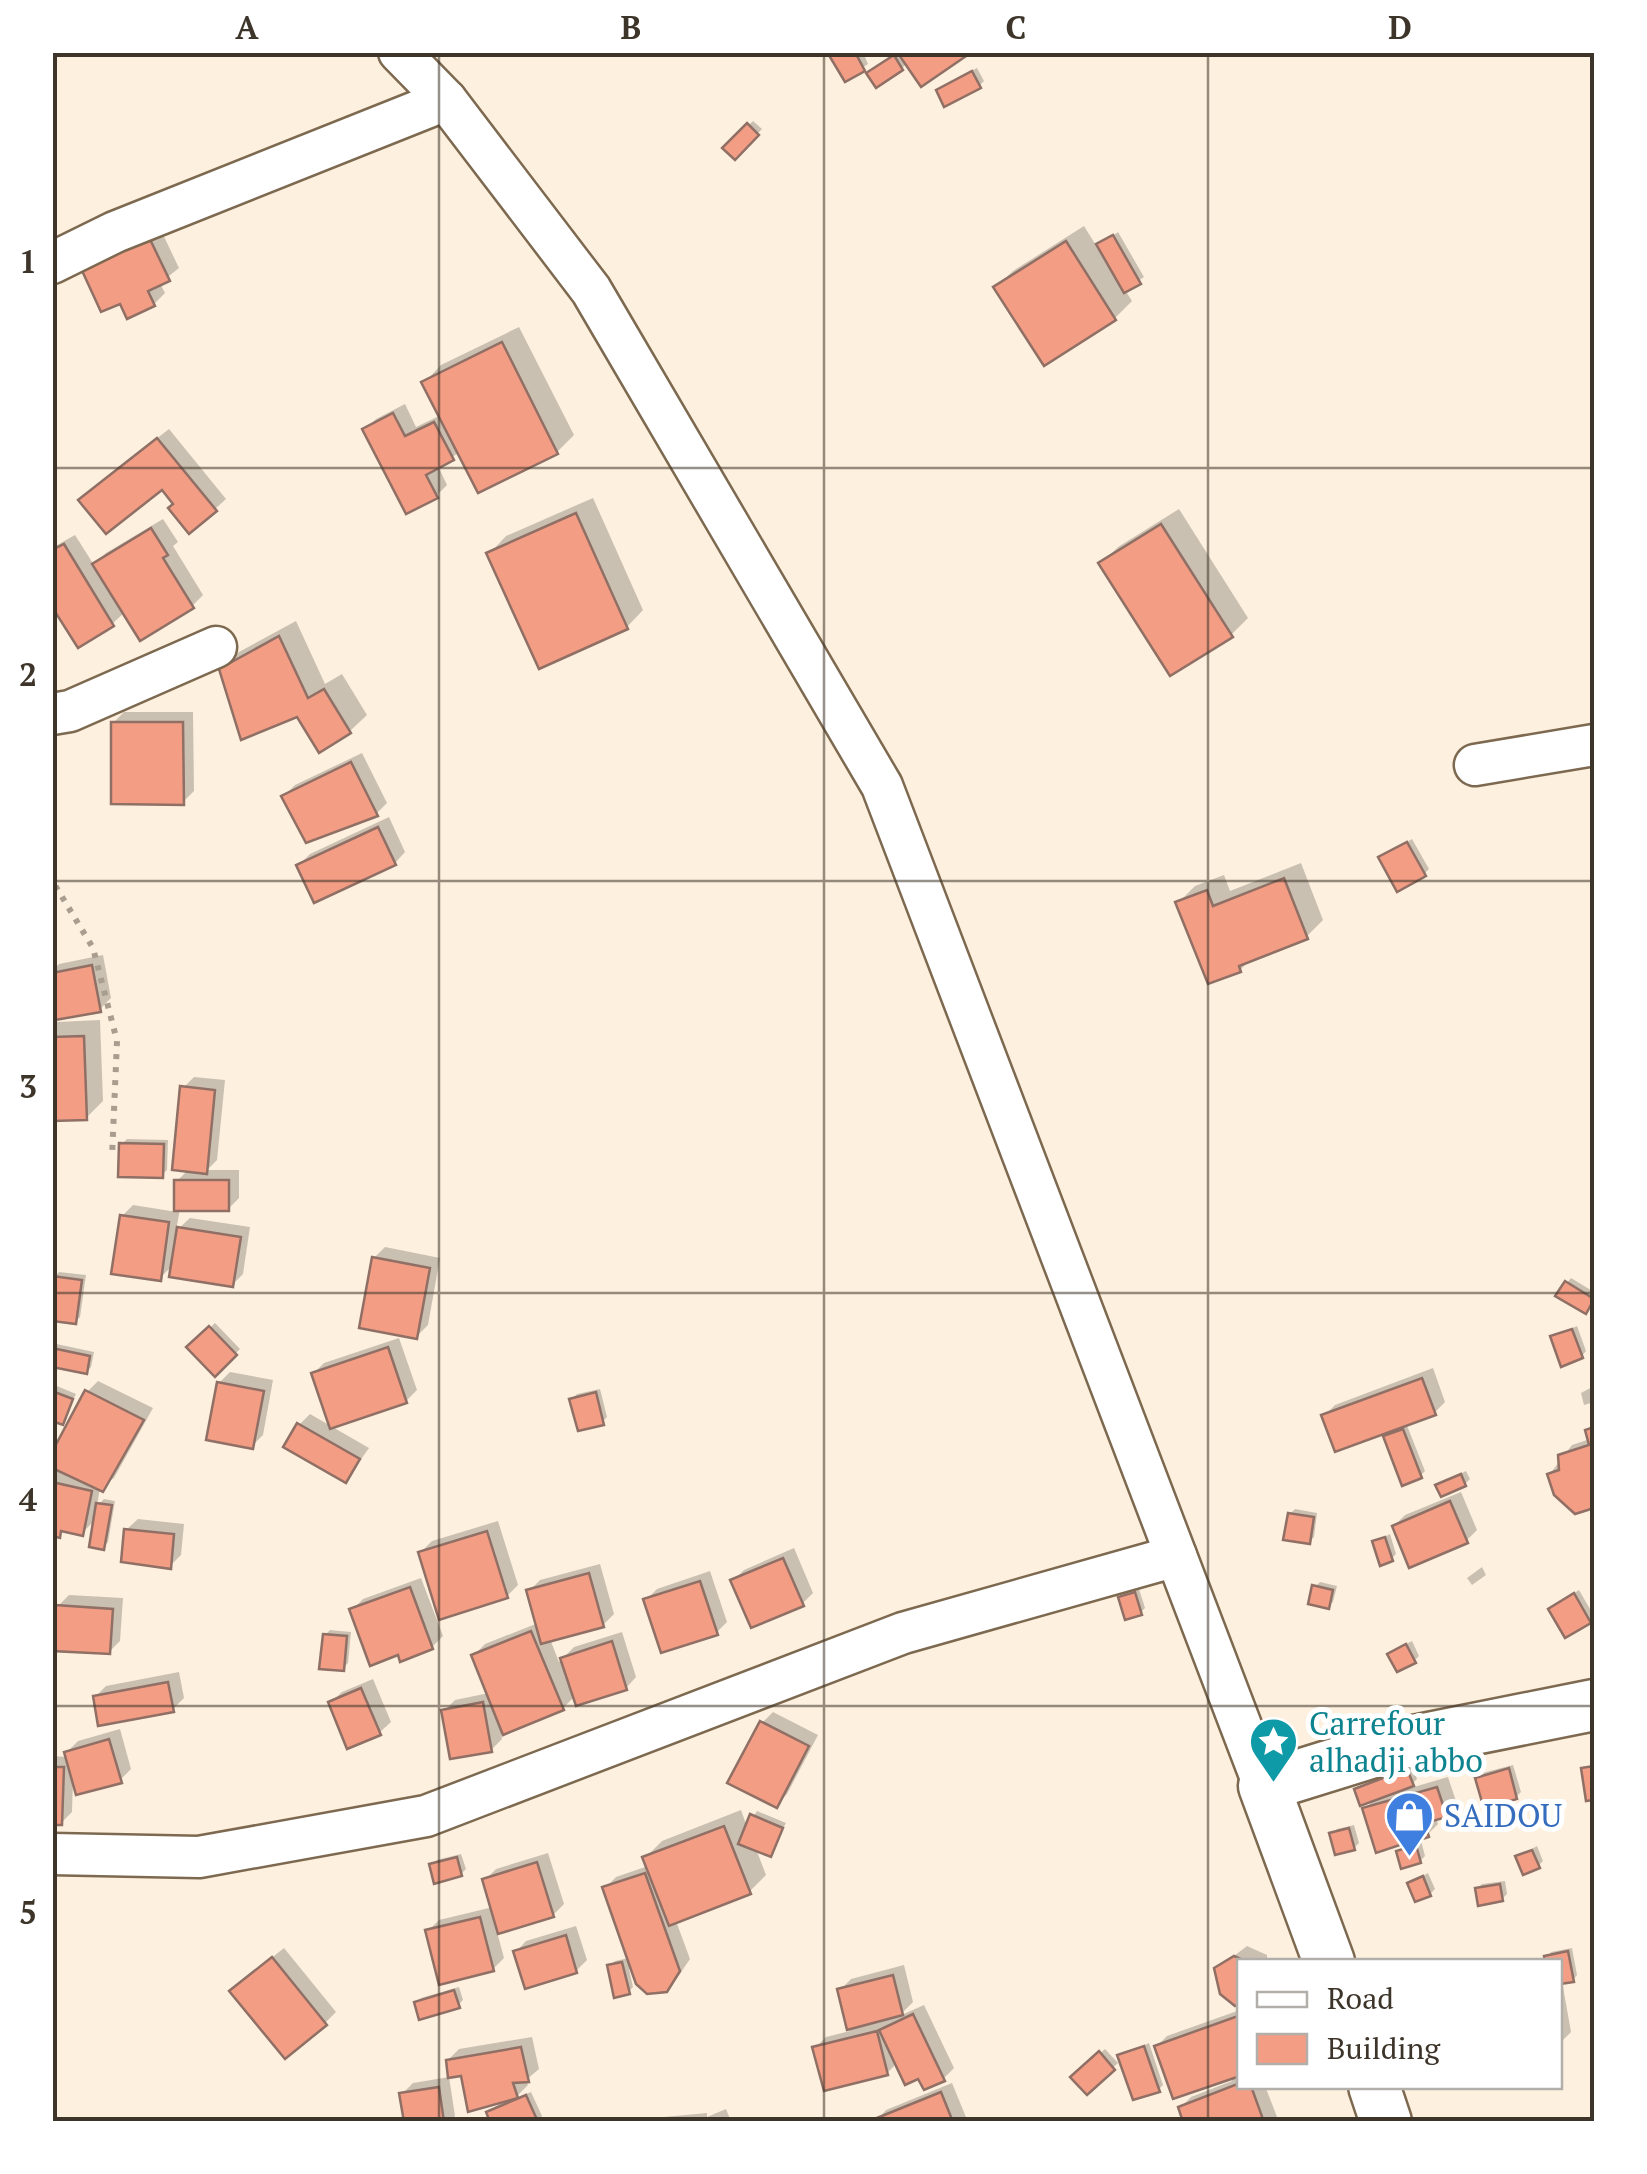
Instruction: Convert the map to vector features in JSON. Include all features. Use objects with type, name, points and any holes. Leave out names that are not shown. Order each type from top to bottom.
[{"type":"street","points":[[399,52],[446,100],[591,290],[882,786],[1327,1959]]},
{"type":"street","points":[[52,264],[179,206],[446,100]]},
{"type":"street","points":[[52,714],[70,711],[216,647]]},
{"type":"street","points":[[1475,765],[1594,745]]},
{"type":"street","points":[[69,1854],[199,1857],[426,1816],[904,1633],[1176,1556]]},
{"type":"street","points":[[1264,1786],[1399,1744],[1594,1705]]},
{"type":"street","points":[[1375,2089],[1386,2122]]},
{"type":"path","points":[[52,873],[56,887],[93,948],[117,1041],[112,1157]]},
{"type":"building","points":[[827,52],[855,52],[865,71],[845,82]]},
{"type":"building","points":[[897,52],[972,52],[921,87]]},
{"type":"building","points":[[894,55],[903,70],[876,88],[866,73]]},
{"type":"building","points":[[972,71],[981,88],[944,107],[936,90]]},
{"type":"building","points":[[747,123],[759,135],[735,160],[722,148]]},
{"type":"building","points":[[147,233],[170,281],[148,291],[155,306],[127,319],[120,304],[101,312],[79,264]]},
{"type":"building","points":[[1113,235],[1141,284],[1124,293],[1096,244]]},
{"type":"building","points":[[1066,241],[1116,320],[1044,366],[993,287]]},
{"type":"building","points":[[502,342],[558,454],[478,493],[421,382]]},
{"type":"building","points":[[393,413],[405,436],[434,422],[454,460],[426,475],[438,498],[406,514],[362,429]]},
{"type":"building","points":[[157,438],[217,511],[189,534],[168,508],[173,504],[162,490],[106,534],[78,500]]},
{"type":"building","points":[[576,513],[628,629],[539,669],[486,553]]},
{"type":"building","points":[[1161,524],[1233,637],[1170,676],[1098,563]]},
{"type":"building","points":[[151,528],[168,555],[163,558],[194,608],[140,641],[92,564]]},
{"type":"building","points":[[64,544],[114,626],[78,648],[52,607],[52,550]]},
{"type":"building","points":[[279,636],[308,698],[324,689],[351,733],[319,753],[297,717],[241,740],[219,669]]},
{"type":"building","points":[[111,722],[183,722],[184,805],[111,804]]},
{"type":"building","points":[[351,762],[378,816],[306,843],[281,796]]},
{"type":"building","points":[[378,827],[396,865],[314,903],[296,865]]},
{"type":"building","points":[[1407,842],[1426,876],[1397,892],[1378,857]]},
{"type":"building","points":[[1284,878],[1308,939],[1239,966],[1241,972],[1208,984],[1175,902],[1207,890],[1213,906]]},
{"type":"building","points":[[92,965],[101,1012],[55,1020],[52,973]]},
{"type":"building","points":[[84,1036],[87,1120],[52,1121],[52,1037]]},
{"type":"building","points":[[180,1086],[215,1090],[207,1174],[172,1170]]},
{"type":"building","points":[[119,1143],[164,1144],[163,1178],[118,1177]]},
{"type":"building","points":[[174,1180],[229,1180],[229,1211],[174,1211]]},
{"type":"building","points":[[120,1215],[169,1222],[161,1281],[111,1274]]},
{"type":"building","points":[[177,1227],[241,1237],[233,1287],[169,1277]]},
{"type":"building","points":[[372,1257],[430,1268],[417,1339],[359,1328]]},
{"type":"building","points":[[52,1276],[82,1280],[76,1324],[52,1321]]},
{"type":"building","points":[[1565,1281],[1594,1299],[1586,1314],[1555,1296]]},
{"type":"building","points":[[209,1326],[237,1355],[215,1377],[186,1347]]},
{"type":"building","points":[[1572,1329],[1583,1358],[1561,1367],[1550,1336]]},
{"type":"building","points":[[388,1347],[407,1403],[330,1429],[311,1373]]},
{"type":"building","points":[[52,1348],[90,1356],[87,1374],[52,1367]]},
{"type":"building","points":[[1422,1378],[1436,1415],[1335,1452],[1321,1415]]},
{"type":"building","points":[[217,1382],[264,1391],[253,1449],[206,1440]]},
{"type":"building","points":[[85,1390],[144,1420],[103,1492],[52,1468],[52,1452]]},
{"type":"building","points":[[52,1391],[73,1399],[63,1425],[52,1421]]},
{"type":"building","points":[[596,1392],[604,1425],[578,1431],[569,1399]]},
{"type":"building","points":[[297,1423],[360,1459],[346,1483],[283,1447]]},
{"type":"building","points":[[1594,1427],[1594,1508],[1575,1514],[1554,1495],[1547,1474],[1559,1470],[1558,1455],[1589,1445],[1585,1430]]},
{"type":"building","points":[[1403,1429],[1422,1478],[1402,1486],[1383,1436]]},
{"type":"building","points":[[1461,1474],[1466,1486],[1441,1497],[1435,1485]]},
{"type":"building","points":[[52,1482],[92,1491],[83,1536],[61,1531],[60,1538],[52,1536]]},
{"type":"building","points":[[1450,1501],[1468,1543],[1409,1568],[1392,1526]]},
{"type":"building","points":[[96,1503],[112,1505],[104,1550],[89,1547]]},
{"type":"building","points":[[1288,1513],[1314,1517],[1310,1544],[1283,1540]]},
{"type":"building","points":[[124,1529],[174,1534],[171,1569],[121,1562]]},
{"type":"building","points":[[487,1531],[508,1598],[439,1620],[418,1552]]},
{"type":"building","points":[[1385,1537],[1393,1561],[1380,1566],[1372,1541]]},
{"type":"building","points":[[783,1558],[804,1606],[751,1628],[730,1580]]},
{"type":"building","points":[[589,1573],[604,1627],[541,1644],[526,1590]]},
{"type":"building","points":[[700,1581],[718,1635],[661,1653],[643,1599]]},
{"type":"building","points":[[1312,1585],[1333,1590],[1329,1609],[1308,1604]]},
{"type":"building","points":[[410,1587],[433,1649],[400,1662],[398,1655],[370,1666],[349,1609]]},
{"type":"building","points":[[1135,1592],[1142,1615],[1125,1620],[1118,1597]]},
{"type":"building","points":[[1574,1593],[1591,1623],[1565,1638],[1548,1609]]},
{"type":"building","points":[[55,1605],[113,1609],[110,1654],[52,1651]]},
{"type":"building","points":[[531,1631],[564,1710],[503,1735],[471,1655]]},
{"type":"building","points":[[323,1634],[347,1636],[344,1671],[319,1669]]},
{"type":"building","points":[[612,1641],[627,1690],[576,1706],[560,1658]]},
{"type":"building","points":[[1406,1644],[1416,1663],[1397,1672],[1387,1654]]},
{"type":"building","points":[[168,1682],[174,1712],[98,1726],[93,1696]]},
{"type":"building","points":[[361,1688],[381,1735],[347,1749],[328,1702]]},
{"type":"building","points":[[483,1702],[492,1752],[450,1759],[441,1710]]},
{"type":"building","points":[[760,1721],[809,1746],[777,1808],[727,1783]]},
{"type":"building","points":[[109,1739],[122,1783],[76,1795],[64,1752]]},
{"type":"building","points":[[1594,1766],[1594,1800],[1586,1801],[1581,1768]]},
{"type":"building","points":[[52,1767],[64,1767],[62,1825],[52,1825]]},
{"type":"building","points":[[1509,1768],[1517,1799],[1484,1809],[1475,1778]]},
{"type":"building","points":[[1407,1769],[1414,1786],[1360,1806],[1354,1789]]},
{"type":"building","points":[[1437,1787],[1447,1817],[1425,1823],[1429,1837],[1413,1842],[1408,1828],[1396,1832],[1400,1845],[1376,1853],[1362,1808]]},
{"type":"building","points":[[750,1814],[783,1828],[771,1857],[738,1844]]},
{"type":"building","points":[[724,1826],[751,1894],[669,1926],[642,1857]]},
{"type":"building","points":[[1349,1828],[1355,1850],[1335,1855],[1329,1833]]},
{"type":"building","points":[[1416,1845],[1421,1863],[1401,1869],[1396,1851]]},
{"type":"building","points":[[1532,1850],[1540,1868],[1523,1875],[1515,1856]]},
{"type":"building","points":[[457,1857],[462,1876],[434,1884],[429,1864]]},
{"type":"building","points":[[537,1862],[554,1917],[498,1934],[482,1879]]},
{"type":"building","points":[[645,1873],[680,1971],[667,1992],[647,1994],[636,1984],[602,1887]]},
{"type":"building","points":[[1423,1876],[1431,1896],[1415,1902],[1407,1883]]},
{"type":"building","points":[[1500,1884],[1503,1901],[1478,1906],[1475,1888]]},
{"type":"building","points":[[480,1917],[494,1971],[439,1985],[425,1930]]},
{"type":"building","points":[[566,1935],[577,1973],[525,1989],[513,1951]]},
{"type":"building","points":[[1568,1951],[1574,1982],[1562,1984],[1562,1959],[1544,1956]]},
{"type":"building","points":[[1234,1956],[1240,1959],[1237,1959],[1237,2005],[1220,1994],[1214,1968]]},
{"type":"building","points":[[272,1957],[327,2025],[285,2059],[229,1991]]},
{"type":"building","points":[[622,1962],[630,1994],[614,1998],[607,1965]]},
{"type":"building","points":[[893,1975],[903,2015],[847,2030],[837,1989]]},
{"type":"building","points":[[454,1990],[460,2008],[419,2020],[414,2002]]},
{"type":"building","points":[[913,2014],[945,2081],[924,2090],[918,2079],[905,2085],[879,2030]]},
{"type":"building","points":[[1237,2016],[1237,2077],[1173,2099],[1154,2046]]},
{"type":"building","points":[[877,2031],[888,2075],[824,2091],[812,2047]]},
{"type":"building","points":[[1144,2046],[1160,2092],[1133,2100],[1117,2055]]},
{"type":"building","points":[[521,2047],[529,2082],[513,2083],[518,2098],[468,2112],[461,2076],[448,2078],[446,2060]]},
{"type":"building","points":[[1099,2051],[1115,2070],[1087,2095],[1070,2077]]},
{"type":"building","points":[[1237,2084],[1237,2089],[1252,2089],[1264,2122],[1183,2122],[1178,2107]]},
{"type":"building","points":[[439,2087],[444,2122],[404,2122],[399,2093]]},
{"type":"building","points":[[941,2092],[953,2122],[872,2120]]},
{"type":"building","points":[[526,2095],[538,2122],[490,2122],[486,2112]]},
{"type":"place","name":"Carrefour alhadji abbo","points":[[1274,1784]]},
{"type":"place","name":"SAIDOU","points":[[1409,1858]]}]
